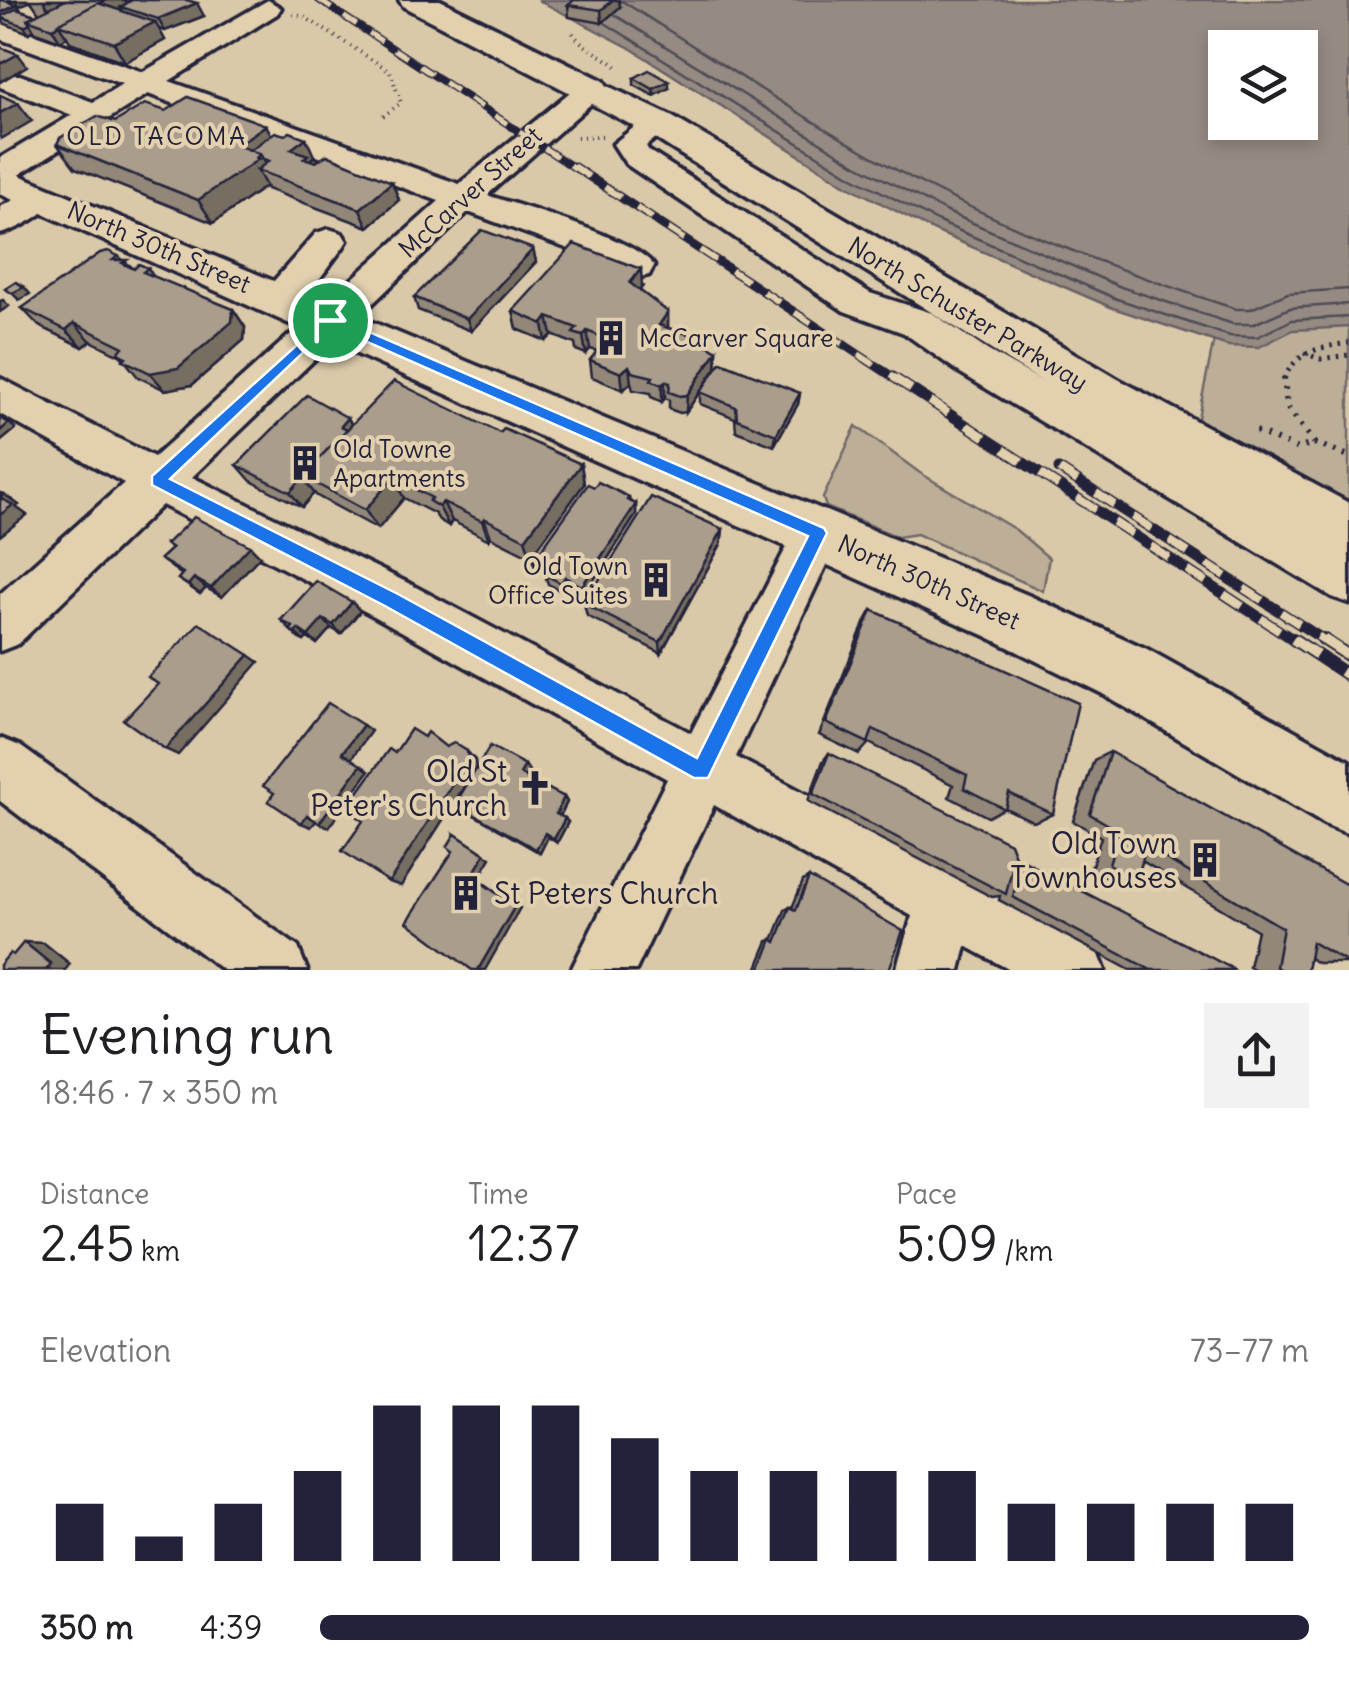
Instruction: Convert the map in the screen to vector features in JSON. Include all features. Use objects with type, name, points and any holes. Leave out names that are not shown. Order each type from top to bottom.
[{"type":"main road","name":"North Schuster Parkway","points":[[415,0],[603,64],[658,124],[930,312],[1100,394],[1349,532]]},
{"type":"main road","name":"North 30th Street","points":[[0,175],[1124,671],[1349,799]]},
{"type":"street","points":[[0,175],[254,4]]},
{"type":"street","points":[[0,30],[612,252],[636,266]]},
{"type":"street","name":"McCarver Street","points":[[0,626],[603,64]]},
{"type":"street","points":[[10,81],[94,113]]},
{"type":"street","points":[[286,135],[318,111]]},
{"type":"street","points":[[0,223],[41,196]]},
{"type":"street","points":[[278,298],[329,241]]},
{"type":"street","points":[[930,312],[990,371],[1349,581]]},
{"type":"street","points":[[0,394],[157,480],[392,600],[1073,970]]},
{"type":"street","points":[[603,970],[818,533]]},
{"type":"street","points":[[0,766],[276,970]]},
{"type":"street","points":[[928,970],[947,902]]},
{"type":"path","points":[[254,4],[303,16],[390,71],[401,102],[382,117]]},
{"type":"path","points":[[574,33],[578,42],[603,64]]},
{"type":"path","points":[[1314,443],[1292,422],[1282,402],[1289,366],[1303,352],[1323,345],[1349,347]]},
{"type":"path","points":[[1303,352],[1320,359],[1349,347]]},
{"type":"shaded area","points":[[1247,178],[1349,229],[1349,605],[1181,501]]},
{"type":"shaded area","points":[[856,426],[920,473],[1016,530],[1049,558],[1043,591],[917,534],[898,537],[826,507],[823,498]]},
{"type":"water","points":[[538,0],[1349,0],[1349,327],[1293,330],[1259,347],[1228,346],[1113,308],[935,231],[846,185],[630,48]]},
{"type":"building","points":[[3,0],[17,5],[0,13]]},
{"type":"building","points":[[66,0],[107,0],[52,28],[27,19]]},
{"type":"building","points":[[132,0],[197,3],[158,19],[121,7]]},
{"type":"building","points":[[574,0],[613,0],[601,10],[568,5]]},
{"type":"building","points":[[98,3],[155,22],[114,43],[58,24]]},
{"type":"building","points":[[16,9],[35,15],[24,26],[0,17]]},
{"type":"building","points":[[0,47],[18,54],[0,64]]},
{"type":"building","points":[[649,70],[669,81],[653,89],[634,78]]},
{"type":"building","points":[[0,95],[18,103],[0,113]]},
{"type":"building","points":[[188,97],[266,125],[237,145],[260,154],[256,158],[259,159],[198,200],[57,144],[60,138],[97,116],[115,122],[145,104],[166,111]]},
{"type":"building","points":[[275,132],[306,138],[291,149],[308,155],[304,158],[316,162],[327,155],[392,182],[360,209],[257,170],[269,161],[250,150]]},
{"type":"building","points":[[482,230],[533,249],[467,319],[414,297]]},
{"type":"building","name":"McCarver Square","points":[[574,244],[641,269],[630,283],[668,312],[659,325],[697,337],[697,345],[702,342],[717,351],[687,395],[669,392],[670,383],[665,381],[662,385],[651,380],[653,377],[632,372],[629,366],[621,373],[590,360],[607,339],[587,331],[583,336],[573,333],[577,328],[548,317],[543,324],[513,311]]},
{"type":"building","points":[[108,251],[118,256],[113,260],[127,260],[122,263],[134,269],[139,264],[148,268],[143,272],[233,309],[232,322],[178,368],[150,373],[123,360],[126,357],[118,353],[123,347],[74,323],[66,330],[22,308]]},
{"type":"building","points":[[16,282],[24,287],[12,293],[5,289]]},
{"type":"building","points":[[721,362],[800,393],[776,435],[737,419],[736,407],[700,392]]},
{"type":"building","points":[[394,381],[500,433],[504,429],[581,464],[525,539],[443,502],[439,507],[429,501],[432,498],[393,478],[365,510],[302,476]]},
{"type":"building","points":[[307,395],[348,418],[341,426],[347,429],[290,492],[237,465]]},
{"type":"building","points":[[598,482],[636,504],[582,586],[565,577],[561,583],[545,575],[549,569],[533,561],[588,484],[594,487]]},
{"type":"building","name":"Old Town Office Suites","points":[[651,497],[723,529],[660,642],[584,604]]},
{"type":"building","points":[[0,498],[13,505],[0,515]]},
{"type":"building","points":[[194,517],[250,546],[211,588],[194,578],[188,585],[178,579],[183,573],[160,559],[172,548],[166,544]]},
{"type":"building","points":[[316,581],[352,602],[333,625],[323,619],[308,636],[298,629],[295,633],[290,630],[293,627],[281,620]]},
{"type":"building","points":[[872,610],[1078,703],[1053,814],[1009,793],[1005,809],[964,788],[967,775],[873,729],[868,743],[826,723]]},
{"type":"building","points":[[199,623],[249,655],[165,749],[124,720],[158,684],[148,677]]},
{"type":"building","points":[[328,703],[363,725],[342,753],[361,765],[319,823],[307,815],[301,823],[268,801],[274,793],[263,786]]},
{"type":"building","points":[[411,729],[424,737],[427,732],[446,747],[454,743],[467,751],[468,760],[389,882],[342,851],[363,821],[346,809],[389,749],[395,753]]},
{"type":"building","points":[[490,746],[525,765],[520,774],[564,797],[556,814],[565,818],[554,839],[545,833],[536,849],[455,804]]},
{"type":"building","name":"Old Town Townhouses","points":[[1110,752],[1349,886],[1348,963],[1312,942],[1307,970],[1281,970],[1276,967],[1283,928],[1146,847],[1137,880],[1109,864],[1119,831],[1090,814]]},
{"type":"building","points":[[829,753],[1010,843],[1015,856],[1006,894],[813,794]]},
{"type":"building","name":"St Peters Church","points":[[455,834],[485,854],[472,876],[515,906],[478,970],[472,970],[407,922],[453,851],[447,847]]},
{"type":"building","points":[[1022,860],[1235,970],[1151,970],[1013,897]]},
{"type":"building","points":[[809,877],[903,931],[889,970],[760,970],[790,907],[796,910]]},
{"type":"building","points":[[24,942],[51,964],[46,970],[0,970],[10,953],[13,955]]},
{"type":"railway","points":[[319,0],[576,169]]},
{"type":"railway","points":[[573,166],[896,379]]},
{"type":"railway","points":[[893,377],[1297,642]]},
{"type":"railway","points":[[1059,469],[1327,642]]},
{"type":"railway","points":[[1293,639],[1349,676]]},
{"type":"railway","points":[[1323,639],[1349,656]]},
{"type":"place","name":"McCarver Square","points":[[611,338]]},
{"type":"place","name":"Old Towne Apartments","points":[[305,463]]},
{"type":"place","name":"Old Town Office Suites","points":[[656,580]]},
{"type":"place","name":"Old St Peter's Church","points":[[535,788]]},
{"type":"place","name":"Old Town Townhouses","points":[[1205,860]]},
{"type":"place","name":"St Peters Church","points":[[466,893]]},
{"type":"district","name":"OLD TACOMA","points":[[157,136]]},
{"type":"route","points":[[330,320],[818,533],[701,771],[392,600],[157,480],[330,320]]}]
